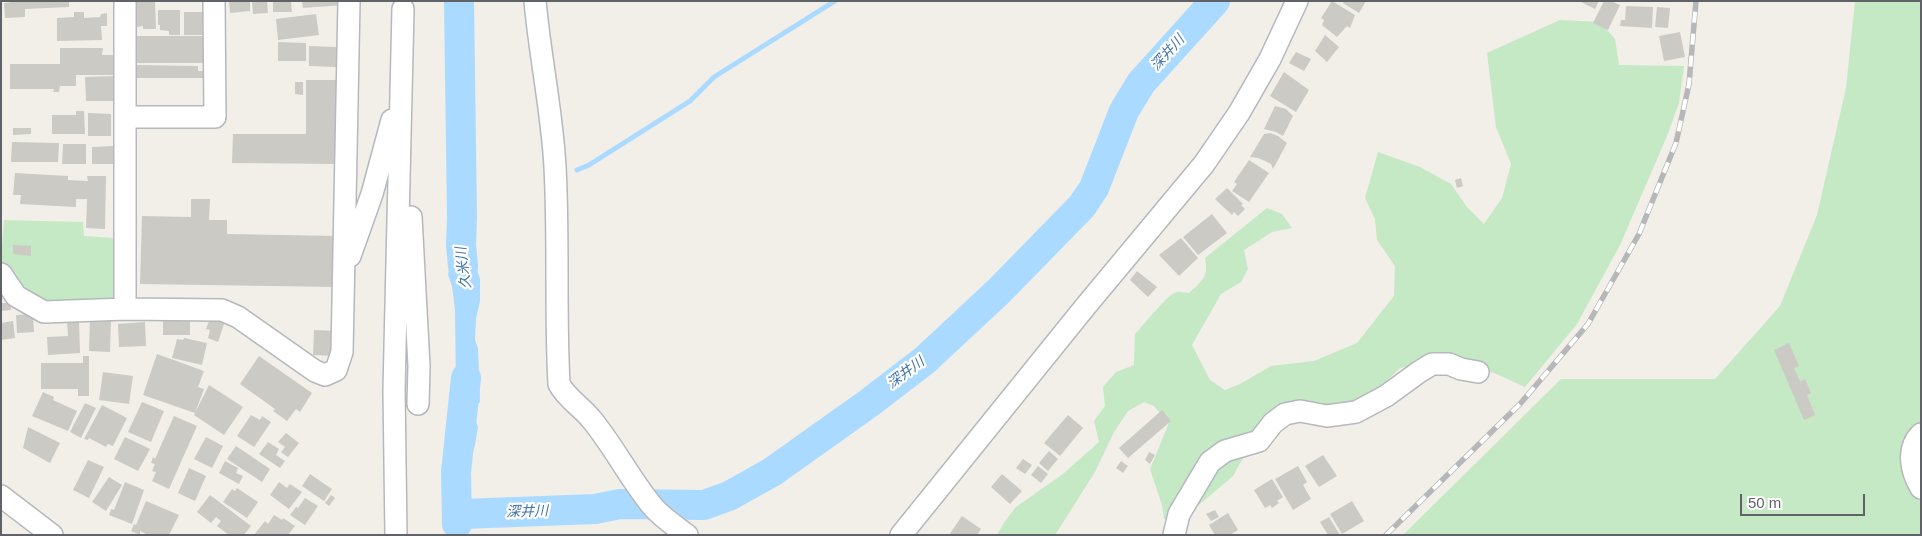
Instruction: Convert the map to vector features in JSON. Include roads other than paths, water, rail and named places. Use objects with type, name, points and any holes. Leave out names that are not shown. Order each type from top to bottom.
[{"type":"street","points":[[125,309],[126,1]]},
{"type":"street","points":[[125,117],[215,117],[214,1]]},
{"type":"street","points":[[1,274],[16,296],[44,312],[125,309],[222,310],[238,317],[315,371],[325,375],[336,370],[342,352],[349,1]]},
{"type":"street","points":[[535,1],[538,36],[550,109],[555,167],[558,384],[563,393],[587,414],[606,437],[654,508],[667,521],[686,535]]},
{"type":"street","points":[[901,535],[1085,307],[1204,164],[1239,113],[1270,59],[1297,1]]},
{"type":"street","points":[[396,535],[394,390],[402,5]]},
{"type":"street","points":[[402,5],[419,366],[418,404]]},
{"type":"street","points":[[344,282],[350,255],[372,194],[401,89]]},
{"type":"street","points":[[1174,535],[1179,514],[1210,462],[1225,451],[1259,441],[1273,423],[1285,414],[1300,411],[1327,416],[1356,412],[1386,396],[1432,364],[1448,364],[1478,372]]},
{"type":"street","points":[[1921,434],[1916,439],[1912,449],[1911,462],[1914,474],[1921,488]]},
{"type":"street","points":[[1,496],[52,535]]},
{"type":"water","points":[[454,219],[468,232],[480,279],[480,301],[476,319],[475,340],[478,348],[480,402],[477,405],[475,419],[478,427],[465,481],[464,498],[503,505],[502,521],[463,528],[461,535],[447,535],[462,457],[470,435],[467,426],[451,403],[451,392],[456,390],[455,310],[452,286],[448,275],[452,254]]},
{"type":"waterway","name":"久米川","points":[[459,1],[461,245],[463,266]]},
{"type":"waterway","points":[[577,170],[589,165],[690,101],[714,77],[835,1]]},
{"type":"waterway","name":"深井川","points":[[462,514],[595,509],[620,504],[704,505],[729,496],[772,472],[869,403],[925,360],[999,291],[1082,206],[1094,188],[1124,111],[1141,83],[1215,1]]},
{"type":"waterway","name":"久米川","points":[[457,524],[456,472],[466,378]]},
{"type":"railway","points":[[1386,535],[1520,404],[1588,324],[1639,234],[1676,143],[1689,84],[1696,1]]}]
